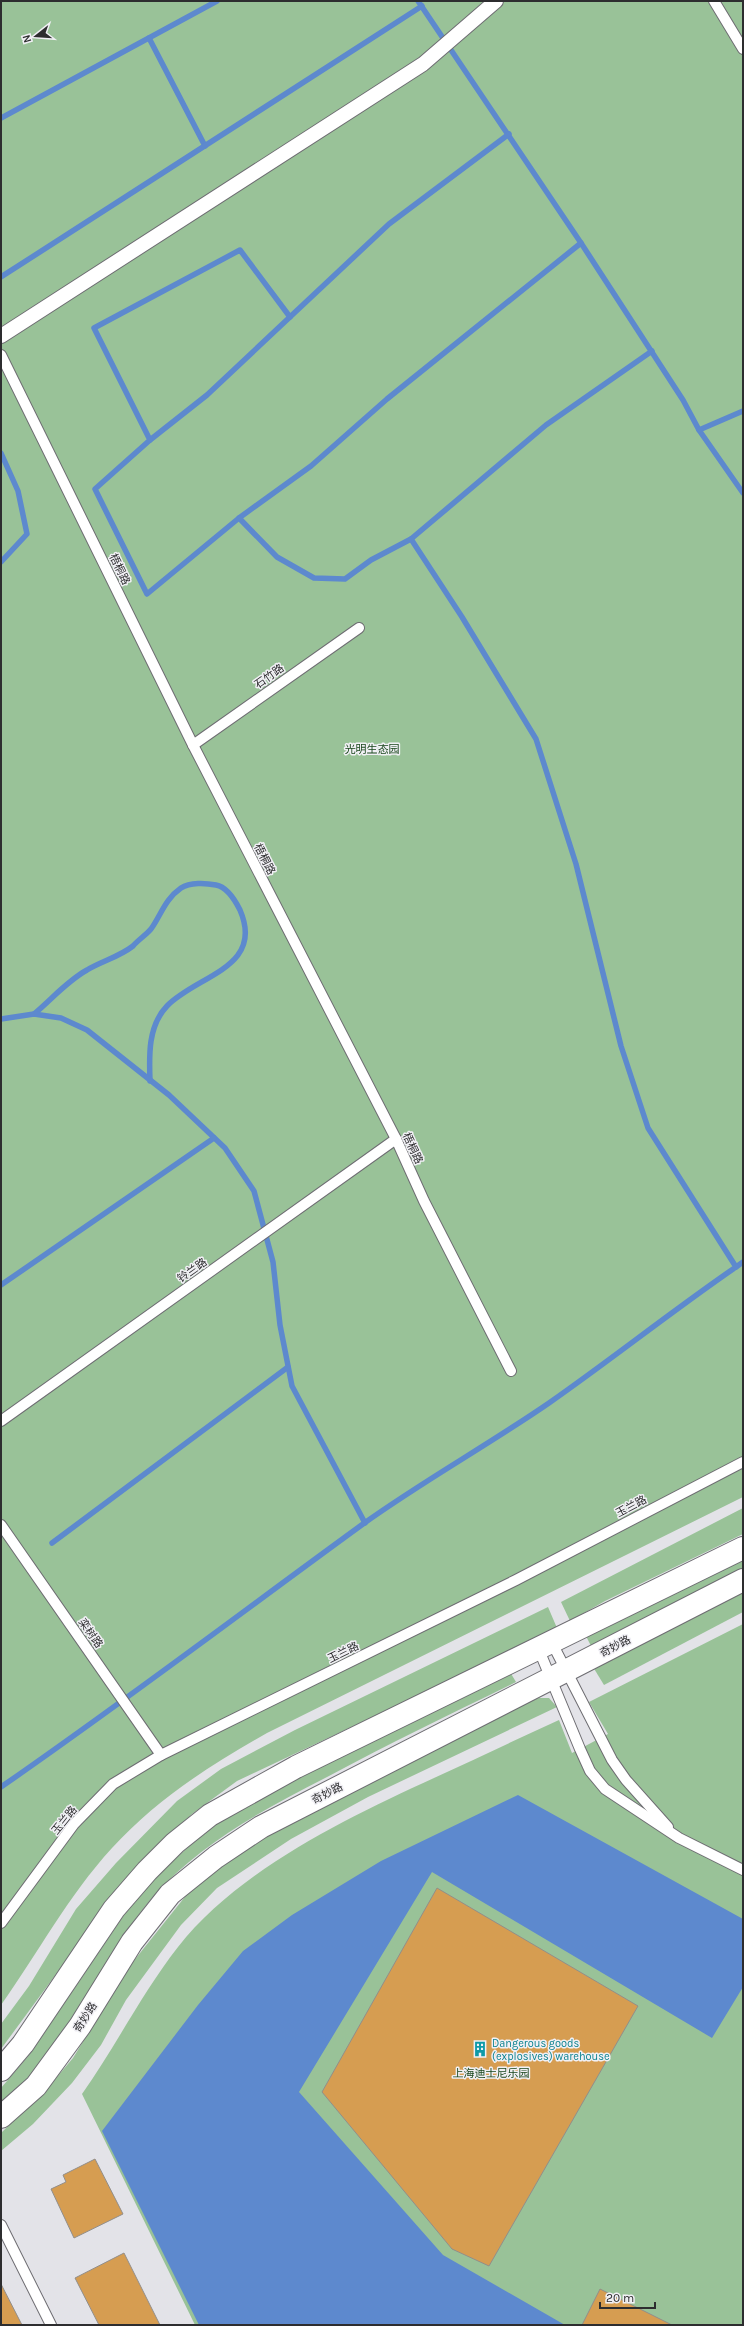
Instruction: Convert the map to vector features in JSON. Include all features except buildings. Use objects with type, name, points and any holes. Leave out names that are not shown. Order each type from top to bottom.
[{"type":"street","points":[[1,336],[423,64],[496,1]]},
{"type":"street","points":[[1,2070],[23,2044],[114,1909],[147,1871],[175,1843],[210,1815],[296,1767],[545,1647],[743,1548]]},
{"type":"street","name":"奇妙路","points":[[1,2117],[36,2086],[80,2026],[132,1942],[170,1894],[216,1857],[261,1827],[743,1580]]},
{"type":"lane","points":[[714,1],[743,49]]},
{"type":"lane","name":"梧桐路","points":[[1,356],[192,745],[396,1139],[424,1201],[511,1371]]},
{"type":"lane","name":"石竹路","points":[[192,745],[358,628]]},
{"type":"lane","name":"铃兰路","points":[[1,1421],[396,1139]]},
{"type":"lane","name":"玉兰路","points":[[1,1923],[74,1824],[113,1784],[161,1755],[516,1580],[743,1462]]},
{"type":"lane","name":"栾树路","points":[[1,1525],[161,1755]]},
{"type":"lane","points":[[545,1647],[559,1674],[626,1780],[679,1838]]},
{"type":"lane","points":[[545,1647],[559,1674],[590,1771],[605,1789],[679,1838],[743,1870]]},
{"type":"lane","points":[[1,2225],[51,2325]]},
{"type":"green space","name":"光明生态园","points":[[1,1],[743,1],[743,1497],[267,1733],[185,1784],[147,1814],[96,1866],[67,1905],[1,2005]]},
{"type":"green space","points":[[743,1508],[743,1534],[605,1601],[570,1621],[561,1602]]},
{"type":"green space","points":[[743,1557],[743,1569],[592,1648],[586,1636]]},
{"type":"green space","points":[[743,1589],[743,1612],[604,1685],[593,1667]]},
{"type":"green space","points":[[548,1607],[557,1628],[237,1781],[192,1814],[147,1857],[115,1894],[1,2049],[1,2024],[29,1986],[76,1909],[116,1863],[177,1801],[221,1769],[295,1730]]},
{"type":"green space","name":"上海迪士尼乐园","points":[[743,1624],[743,2325],[195,2325],[82,2094],[141,2001],[178,1947],[203,1919],[231,1894],[262,1870],[366,1810],[559,1720],[572,1753],[608,1734],[589,1702]]},
{"type":"green space","points":[[510,1672],[516,1682],[398,1740],[281,1801],[235,1828],[191,1860],[152,1898],[137,1917],[109,1959],[58,2044],[43,2064],[28,2080],[1,2104],[1,2088],[30,2054],[126,1912],[154,1878],[206,1831],[255,1799]]},
{"type":"green space","points":[[539,1698],[549,1698],[557,1707],[368,1797],[291,1839],[217,1888],[181,1925],[126,2000],[101,2045],[72,2083],[33,2124],[1,2151],[1,2133],[51,2084],[73,2058],[128,1968],[192,1888],[251,1840],[514,1708]]},
{"type":"water","points":[[518,1795],[743,1919],[743,1987],[712,2038],[432,1872],[299,2092],[443,2255],[565,2325],[199,2325],[102,2131],[198,2005],[243,1951],[292,1915],[381,1861]]},
{"type":"waterway","points":[[1,118],[217,1]]},
{"type":"waterway","points":[[418,1],[581,243],[683,400],[699,430],[743,493]]},
{"type":"waterway","points":[[1,277],[422,6]]},
{"type":"waterway","points":[[149,38],[205,146]]},
{"type":"waterway","points":[[150,440],[207,395],[389,224],[509,134]]},
{"type":"waterway","points":[[239,518],[311,466],[387,399],[581,243]]},
{"type":"waterway","points":[[1,1787],[138,1690],[363,1524],[549,1403],[736,1267],[648,1128],[621,1046],[576,864],[536,739],[462,617],[411,539],[371,560],[345,579],[314,578],[277,557],[239,518],[147,594],[95,489],[150,440],[94,328],[240,250],[290,317]]},
{"type":"waterway","points":[[411,539],[546,425],[652,351]]},
{"type":"waterway","points":[[699,430],[743,411]]},
{"type":"waterway","points":[[1,453],[18,491],[27,534],[1,562]]},
{"type":"waterway","points":[[34,1014],[80,974],[133,946],[151,929],[167,902],[181,888],[193,884],[203,883],[224,888],[233,898],[240,910],[245,930],[243,945],[236,958],[224,968],[180,995],[167,1006],[161,1014],[156,1022],[151,1041],[150,1081]]},
{"type":"waterway","points":[[1,1019],[34,1014],[61,1018],[87,1030],[169,1095],[225,1148],[254,1191],[273,1262],[280,1325],[292,1386],[365,1523]]},
{"type":"waterway","points":[[1,1285],[214,1138]]},
{"type":"waterway","points":[[736,1267],[743,1262]]},
{"type":"waterway","points":[[52,1543],[288,1367]]},
{"type":"place","name":"Dangerous goods (explosives) warehouse","points":[[480,2049]]}]
